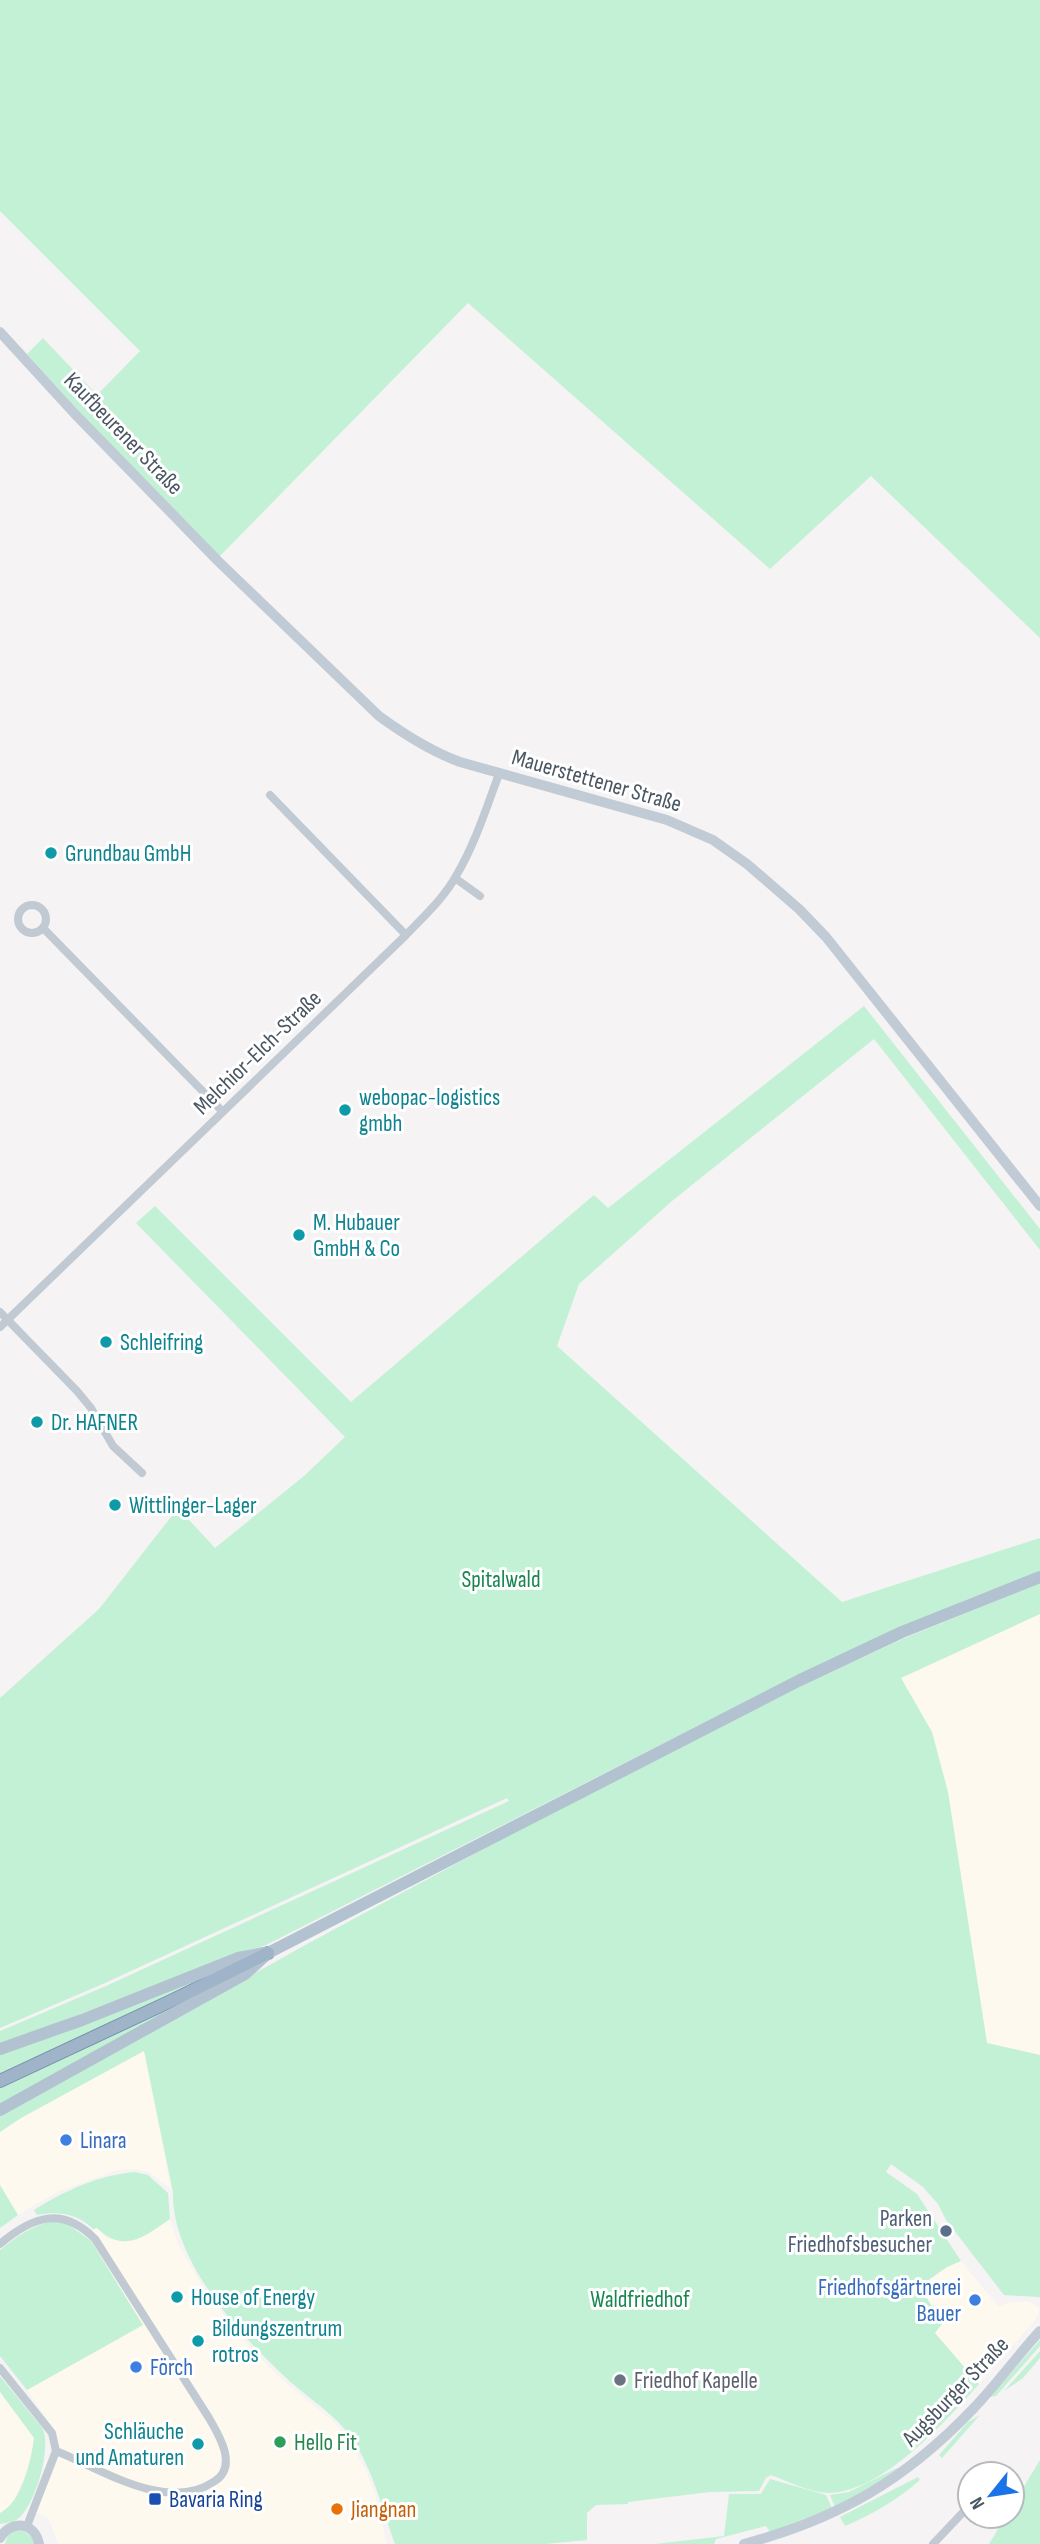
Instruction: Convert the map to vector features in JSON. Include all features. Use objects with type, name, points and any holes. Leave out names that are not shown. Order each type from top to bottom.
[{"type":"highway","points":[[0,2081],[268,1953]]},
{"type":"main road","name":"Kaufbeurener Straße","points":[[0,332],[74,413],[218,561]]},
{"type":"main road","name":"Mauerstettener Straße","points":[[218,561],[379,716],[405,736],[437,754],[499,774],[667,820],[713,840],[747,864],[799,909],[826,937],[1040,1206]]},
{"type":"main road","points":[[0,2110],[245,1974],[268,1953],[798,1681],[902,1632],[1040,1577]]},
{"type":"main road","points":[[0,2049],[82,2020],[238,1958],[268,1953]]},
{"type":"main road","name":"Augsburger Straße","points":[[744,2544],[795,2530],[826,2517],[903,2473],[938,2444],[975,2407],[1040,2331]]},
{"type":"main road","points":[[0,2538],[11,2526],[27,2526],[35,2533],[39,2544]]},
{"type":"street","name":"Melchior-Elch-Straße","points":[[0,1327],[406,935],[455,878],[485,816],[499,774]]},
{"type":"street","points":[[270,795],[406,935]]},
{"type":"street","points":[[455,878],[480,896]]},
{"type":"street","points":[[43,928],[223,1112]]},
{"type":"street","points":[[0,1312],[84,1399],[113,1446],[142,1473]]},
{"type":"street","points":[[0,2244],[37,2220],[54,2217],[72,2221],[84,2228],[95,2239],[219,2434],[226,2458],[220,2478],[208,2486],[192,2491],[166,2493],[127,2483],[90,2464],[56,2451]]},
{"type":"street","points":[[0,2368],[52,2433],[56,2451],[27,2526]]},
{"type":"street","points":[[933,2544],[956,2520]]},
{"type":"shaded area","points":[[1040,1614],[1040,2055],[987,2043],[948,1792],[932,1732],[900,1677]]},
{"type":"shaded area","points":[[144,2050],[171,2189],[149,2172],[135,2169],[117,2170],[57,2192],[18,2215],[0,2185],[0,2132]]},
{"type":"shaded area","points":[[170,2219],[179,2246],[206,2292],[242,2338],[280,2378],[335,2423],[345,2435],[366,2470],[376,2497],[387,2544],[58,2544],[50,2522],[36,2513],[60,2454],[55,2431],[27,2390],[143,2325],[85,2234],[97,2228],[108,2239],[141,2238]]},
{"type":"shaded area","points":[[961,2261],[999,2307],[1007,2303],[1029,2301],[1040,2309],[1036,2319],[979,2384],[934,2333],[920,2286],[947,2267]]},
{"type":"shaded area","points":[[0,2392],[34,2438],[31,2460],[12,2506],[0,2513]]},
{"type":"green space","points":[[0,0],[1040,0],[1040,638],[871,476],[770,569],[468,303],[219,557],[27,354],[43,338],[97,395],[140,351],[0,211]]},
{"type":"green space","name":"Spitalwald","points":[[864,1006],[1040,1229],[1040,1250],[874,1039],[672,1201],[579,1284],[557,1346],[842,1602],[1040,1538],[1040,1572],[968,1599],[796,1676],[264,1946],[236,1954],[0,2045],[0,2031],[106,1986],[509,1801],[507,1798],[105,1983],[0,2028],[0,1698],[99,1609],[178,1508],[215,1548],[304,1476],[345,1437],[136,1223],[155,1206],[351,1402],[594,1195],[608,1208]]},
{"type":"green space","name":"Waldfriedhof","points":[[1040,1583],[1040,1614],[901,1678],[932,1732],[948,1792],[987,2043],[1040,2055],[1040,2297],[1004,2295],[946,2220],[938,2204],[923,2187],[891,2164],[886,2172],[917,2194],[961,2261],[947,2267],[920,2286],[942,2324],[935,2333],[979,2384],[911,2453],[869,2482],[848,2490],[827,2493],[771,2475],[766,2478],[759,2491],[710,2492],[628,2504],[596,2505],[587,2513],[587,2540],[545,2544],[395,2544],[369,2471],[356,2444],[332,2416],[283,2375],[246,2338],[227,2316],[195,2268],[175,2217],[173,2192],[144,2051],[0,2132],[0,2116],[307,1944],[515,1832],[800,1686],[907,1637]]},
{"type":"green space","points":[[205,1975],[208,1978],[0,2074],[0,2052]]},
{"type":"green space","points":[[166,2010],[167,2012],[0,2104],[0,2087]]},
{"type":"green space","points":[[135,2172],[148,2175],[168,2193],[170,2219],[143,2237],[116,2240],[74,2216],[60,2213],[37,2215],[34,2210],[82,2185]]},
{"type":"green space","points":[[0,2185],[18,2215],[0,2228]]},
{"type":"green space","points":[[54,2221],[69,2225],[91,2241],[143,2325],[27,2390],[0,2356],[0,2250],[39,2225]]},
{"type":"green space","points":[[1040,2340],[1040,2346],[996,2396],[990,2397]]},
{"type":"green space","points":[[1040,2351],[1040,2358],[1023,2378],[1004,2391]]},
{"type":"green space","points":[[0,2376],[43,2429],[45,2449],[41,2474],[27,2509],[17,2520],[0,2524],[0,2513],[14,2500],[24,2480],[34,2438],[0,2392]]},
{"type":"green space","points":[[980,2415],[942,2458],[939,2455],[968,2422]]},
{"type":"green space","points":[[1040,2460],[1040,2544],[989,2544],[998,2530],[1026,2530],[1026,2483]]},
{"type":"green space","points":[[897,2468],[899,2470],[835,2507],[830,2495],[849,2492]]},
{"type":"green space","points":[[918,2477],[920,2480],[894,2500],[845,2526],[840,2517]]},
{"type":"green space","points":[[770,2479],[826,2495],[832,2508],[770,2532],[766,2526],[716,2539],[714,2544],[655,2544],[724,2536],[729,2494],[761,2494]]},
{"type":"green space","points":[[16,2530],[28,2534],[34,2544],[5,2544],[8,2535]]},
{"type":"place","name":"Grundbau GmbH","points":[[51,853]]},
{"type":"place","name":"webopac-logistics gmbh","points":[[345,1110]]},
{"type":"place","name":"M. Hubauer GmbH & Co","points":[[299,1235]]},
{"type":"place","name":"Schleifring","points":[[106,1342]]},
{"type":"place","name":"Dr. HAFNER","points":[[37,1422]]},
{"type":"place","name":"Wittlinger-Lager","points":[[115,1505]]},
{"type":"place","name":"Linara","points":[[66,2140]]},
{"type":"place","name":"Parken Friedhofsbesucher","points":[[946,2231]]},
{"type":"place","name":"House of Energy","points":[[177,2297]]},
{"type":"place","name":"Friedhofsgärtnerei Bauer","points":[[975,2300]]},
{"type":"place","name":"Bildungszentrum rotros","points":[[198,2341]]},
{"type":"place","name":"Förch","points":[[136,2367]]},
{"type":"place","name":"Friedhof Kapelle","points":[[620,2380]]},
{"type":"place","name":"Hello Fit","points":[[280,2442]]},
{"type":"place","name":"Schläuche und Amaturen","points":[[198,2444]]},
{"type":"place","name":"Bavaria Ring","points":[[155,2499]]},
{"type":"place","name":"Jiangnan","points":[[337,2509]]}]
